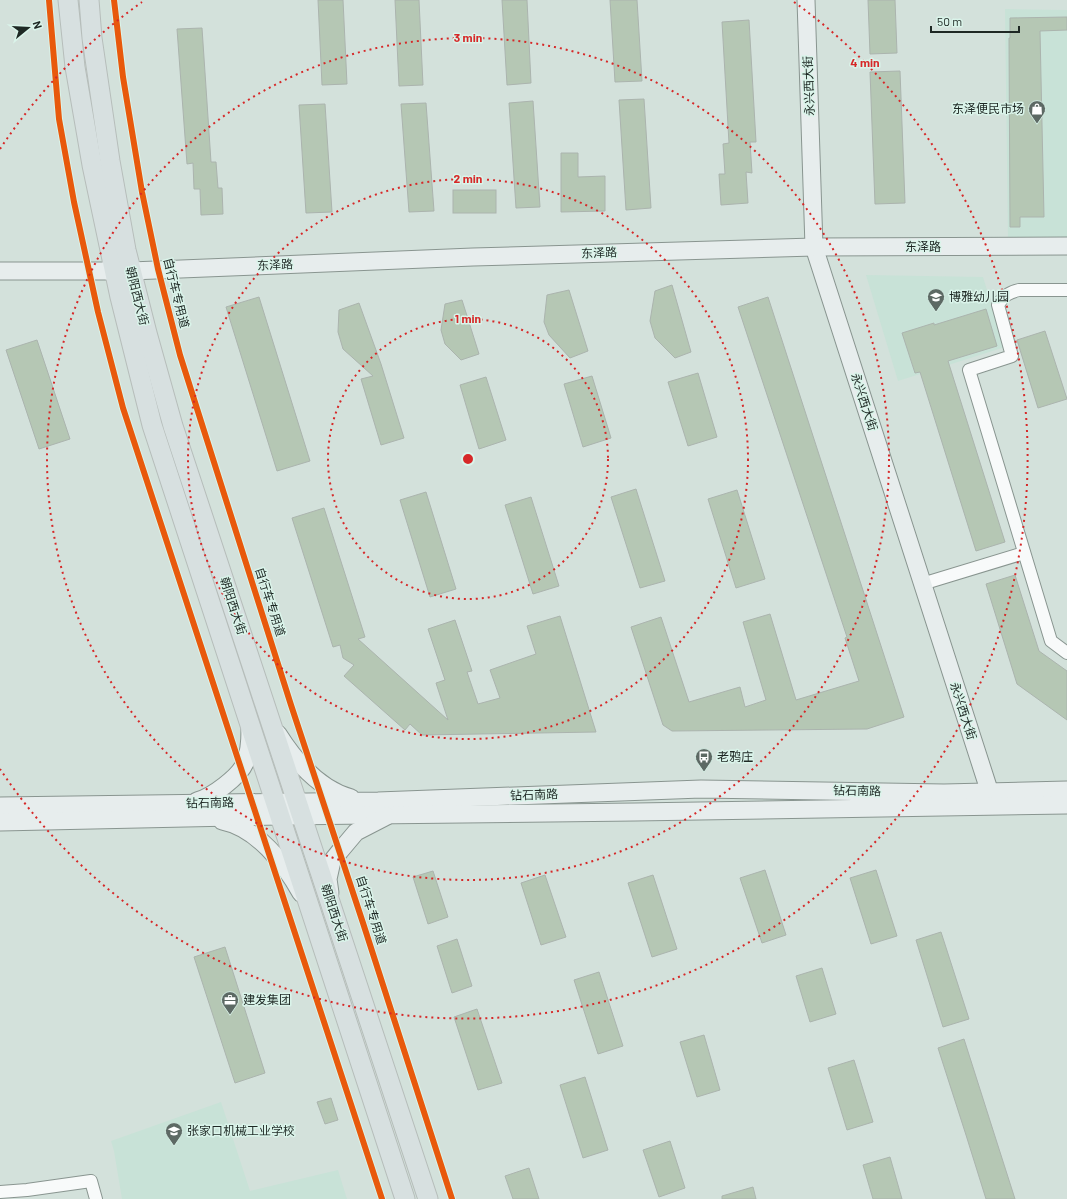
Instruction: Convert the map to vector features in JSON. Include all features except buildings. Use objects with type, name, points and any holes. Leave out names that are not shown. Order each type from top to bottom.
[{"type":"main road","name":"朝阳西大街","points":[[68,0],[75,67],[92,165],[123,271],[147,333],[173,426],[428,1199]]},
{"type":"main road","name":"朝阳西大街","points":[[89,0],[92,38],[110,161],[126,250],[120,297],[152,425],[404,1199]]},
{"type":"main road","name":"永兴西大街","points":[[806,0],[814,247],[990,792]]},
{"type":"main road","name":"东泽路","points":[[0,271],[123,271],[473,257],[814,247],[1067,246]]},
{"type":"main road","points":[[271,721],[288,749],[315,779],[339,795],[360,801]]},
{"type":"main road","points":[[188,804],[204,799],[213,794],[241,769],[245,763],[250,745],[250,724]]},
{"type":"main road","name":"钻石南路","points":[[300,809],[360,801],[701,789],[990,792],[1067,790]]},
{"type":"main road","name":"钻石南路","points":[[0,806],[188,804],[391,814],[643,812],[1067,805]]},
{"type":"main road","name":"钻石南路","points":[[0,822],[208,817],[278,809]]},
{"type":"main road","points":[[331,903],[328,878],[332,861],[346,842],[356,832],[391,814]]},
{"type":"main road","points":[[208,817],[241,827],[254,835],[285,868],[311,911]]},
{"type":"street","points":[[1067,290],[1019,290],[1011,292],[1003,297],[998,305],[1012,356],[969,370],[1051,641],[1067,653]]},
{"type":"street","points":[[922,584],[1024,552]]},
{"type":"street","points":[[0,1192],[27,1190],[91,1181],[96,1199]]},
{"type":"shaded area","name":"东泽便民市场","points":[[1005,9],[1067,10],[1067,238],[1008,239]]},
{"type":"shaded area","name":"博雅幼儿园","points":[[866,275],[983,277],[1005,347],[898,381]]},
{"type":"shaded area","name":"张家口机械工业学校","points":[[221,1102],[250,1191],[338,1170],[347,1199],[122,1199],[111,1141]]},
{"type":"cycle path","points":[[49,0],[59,119],[74,202],[98,312],[123,408],[382,1199]]},
{"type":"cycle path","name":"自行车专用道","points":[[114,0],[123,77],[142,192],[158,269],[180,355],[291,705],[452,1199]]},
{"type":"place","name":"东泽便民市场","points":[[1037,124]]},
{"type":"place","name":"博雅幼儿园","points":[[936,312]]},
{"type":"place","name":"老鸦庄","points":[[704,772]]},
{"type":"place","name":"建发集团","points":[[230,1015]]},
{"type":"place","name":"张家口机械工业学校","points":[[174,1146]]}]
